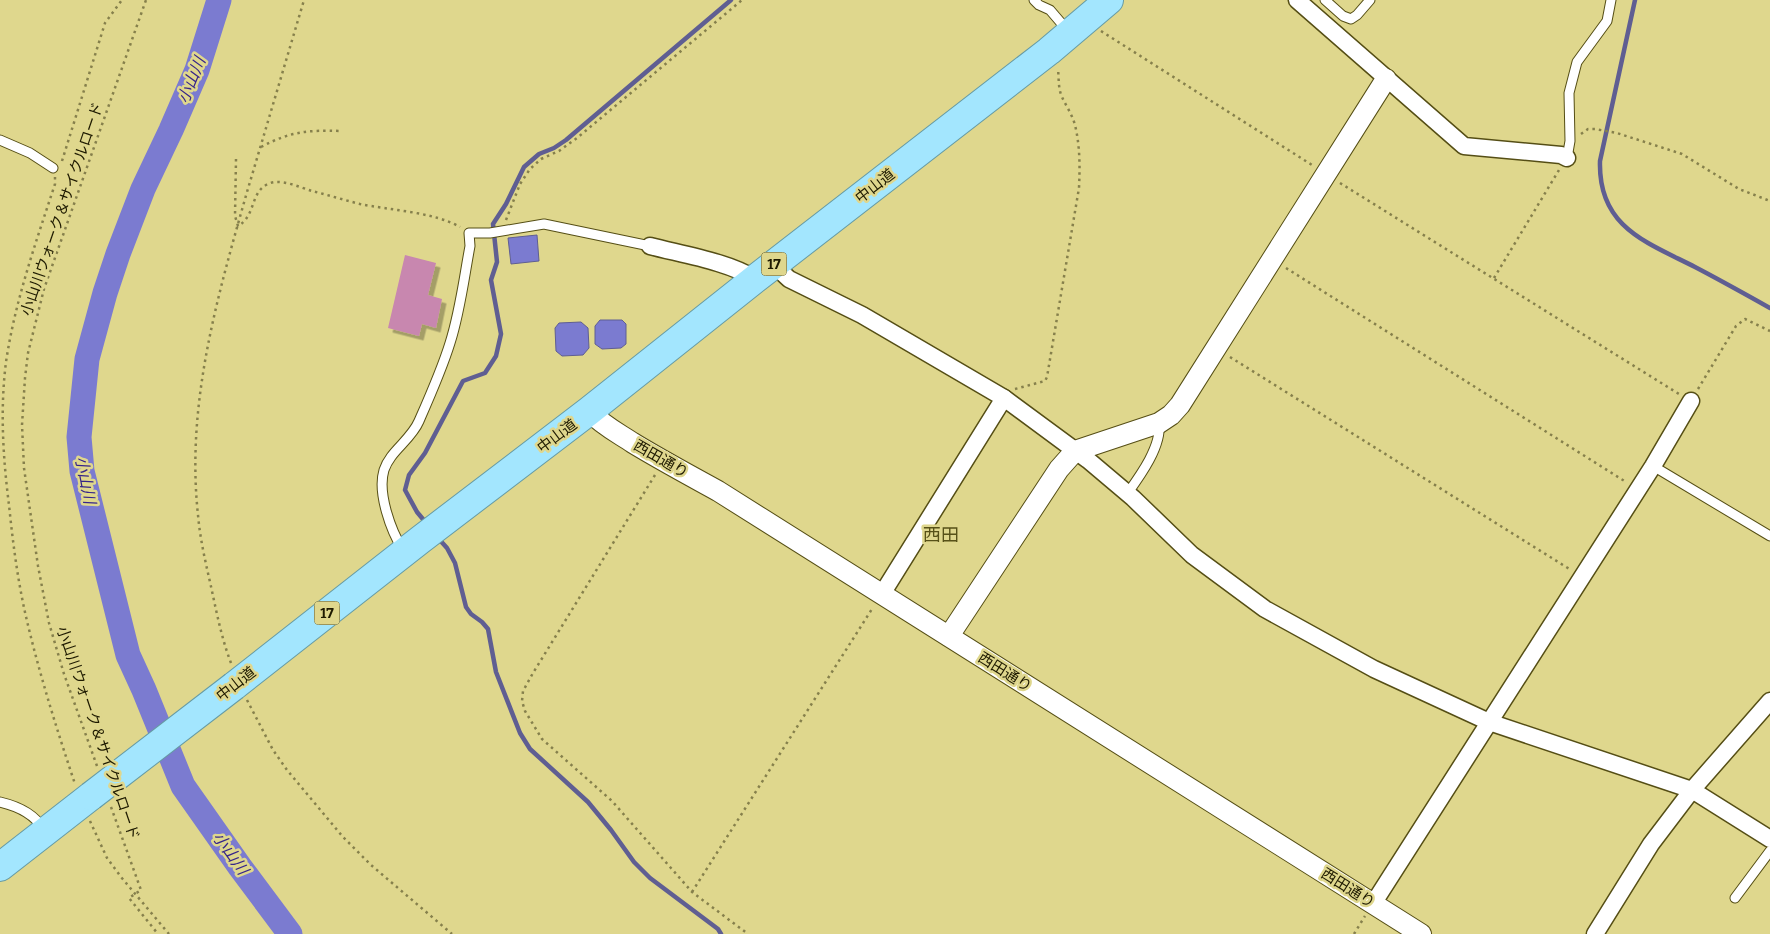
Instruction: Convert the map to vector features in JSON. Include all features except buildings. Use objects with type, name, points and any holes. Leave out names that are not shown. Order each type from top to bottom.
[{"type":"highway","name":"中山道","points":[[0,867],[240,689],[421,540],[589,411],[1049,50],[1109,0]]},
{"type":"street","points":[[1296,0],[1464,146],[1561,155],[1567,158]]},
{"type":"street","points":[[948,636],[1059,469],[1076,451],[1158,423],[1171,415],[1180,405],[1386,79]]},
{"type":"street","points":[[650,246],[746,273],[764,272],[789,279],[862,315],[1004,398],[1076,451],[1127,494],[1192,555],[1265,609],[1374,669],[1489,722],[1692,790],[1770,840]]},
{"type":"street","points":[[882,594],[1004,398]]},
{"type":"street","points":[[1373,904],[1653,466],[1691,402]]},
{"type":"street","name":"西田通り","points":[[589,411],[597,420],[609,428],[718,491],[1421,934]]},
{"type":"street","points":[[1595,934],[1651,844],[1692,790],[1770,701]]},
{"type":"lane","points":[[1034,0],[1039,5],[1079,25]]},
{"type":"lane","points":[[1325,0],[1344,16],[1351,19],[1370,0]]},
{"type":"lane","points":[[1567,158],[1570,141],[1568,93],[1577,62],[1607,22],[1611,0]]},
{"type":"lane","points":[[0,140],[30,153],[53,168]]},
{"type":"lane","points":[[421,540],[394,536],[388,521],[382,479],[384,470],[392,455],[415,428],[450,343],[470,246],[469,233],[496,232],[544,224],[650,246]]},
{"type":"lane","points":[[1127,494],[1148,461],[1159,439],[1158,423]]},
{"type":"lane","points":[[1653,466],[1770,536]]},
{"type":"lane","points":[[0,802],[20,809],[32,816],[39,822],[45,832]]},
{"type":"lane","points":[[1735,898],[1770,851]]},
{"type":"path","name":"小山川ウォーク＆サイクルロード","points":[[53,168],[57,168],[61,164],[105,23],[122,0]]},
{"type":"path","name":"小山川ウォーク＆サイクルロード","points":[[135,894],[140,891],[140,888],[94,798],[64,674],[49,622],[38,566],[24,468],[22,416],[28,353],[44,289],[146,0]]},
{"type":"path","points":[[304,0],[212,317],[206,348],[198,408],[195,479],[203,550],[226,651],[240,689],[278,757],[338,831],[372,865],[452,934]]},
{"type":"path","points":[[496,232],[520,184],[530,169],[541,159],[559,151],[578,138],[742,0]]},
{"type":"path","points":[[1079,25],[1104,34],[1691,402],[1740,322],[1745,319],[1770,331]]},
{"type":"path","points":[[1004,398],[1011,390],[1045,381],[1047,377],[1078,188],[1080,164],[1075,125],[1062,96],[1058,66],[1049,50]]},
{"type":"path","points":[[1596,128],[1682,154],[1740,189],[1770,202]]},
{"type":"path","points":[[261,147],[284,136],[309,130],[342,130]]},
{"type":"path","points":[[1494,278],[1567,158]]},
{"type":"path","points":[[236,159],[235,216],[238,226]]},
{"type":"path","points":[[238,226],[248,218],[258,192],[268,184],[282,182],[359,204],[452,222],[469,233]]},
{"type":"path","points":[[55,184],[33,253],[5,363],[2,400],[2,438],[12,535],[26,619],[43,684],[94,798],[107,858],[120,877],[168,934]]},
{"type":"path","points":[[1272,259],[1638,489]]},
{"type":"path","points":[[1216,348],[1582,577]]},
{"type":"path","points":[[665,462],[533,673],[524,691],[522,701],[542,739],[612,801],[692,892],[748,934]]},
{"type":"path","points":[[692,892],[882,594]]},
{"type":"path","points":[[135,894],[130,898],[158,934]]},
{"type":"shaded area","points":[[537,235],[539,261],[511,264],[508,238]]},
{"type":"shaded area","points":[[600,320],[622,320],[626,324],[626,344],[621,348],[602,349],[595,344],[595,326]]},
{"type":"shaded area","points":[[581,322],[588,328],[589,348],[583,355],[562,356],[556,351],[555,328],[559,323]]},
{"type":"waterway","name":"小山川","points":[[219,0],[197,70],[143,189],[105,293],[87,359],[79,437],[82,471],[128,655],[183,786],[290,934]]},
{"type":"waterway","points":[[427,524],[417,512],[405,490],[409,475],[425,453],[463,381],[485,373],[496,356],[501,334],[491,280],[497,262],[493,224],[506,204],[524,167],[539,154],[554,148],[566,140],[731,0]]},
{"type":"waterway","points":[[1635,0],[1600,161],[1601,183],[1607,202],[1616,217],[1643,240],[1770,308]]},
{"type":"waterway","points":[[438,538],[447,548],[455,563],[466,607],[488,629],[496,672],[520,733],[530,749],[588,802],[634,862],[650,878],[718,929],[721,934]]},
{"type":"district","name":"西田","points":[[941,535]]}]
